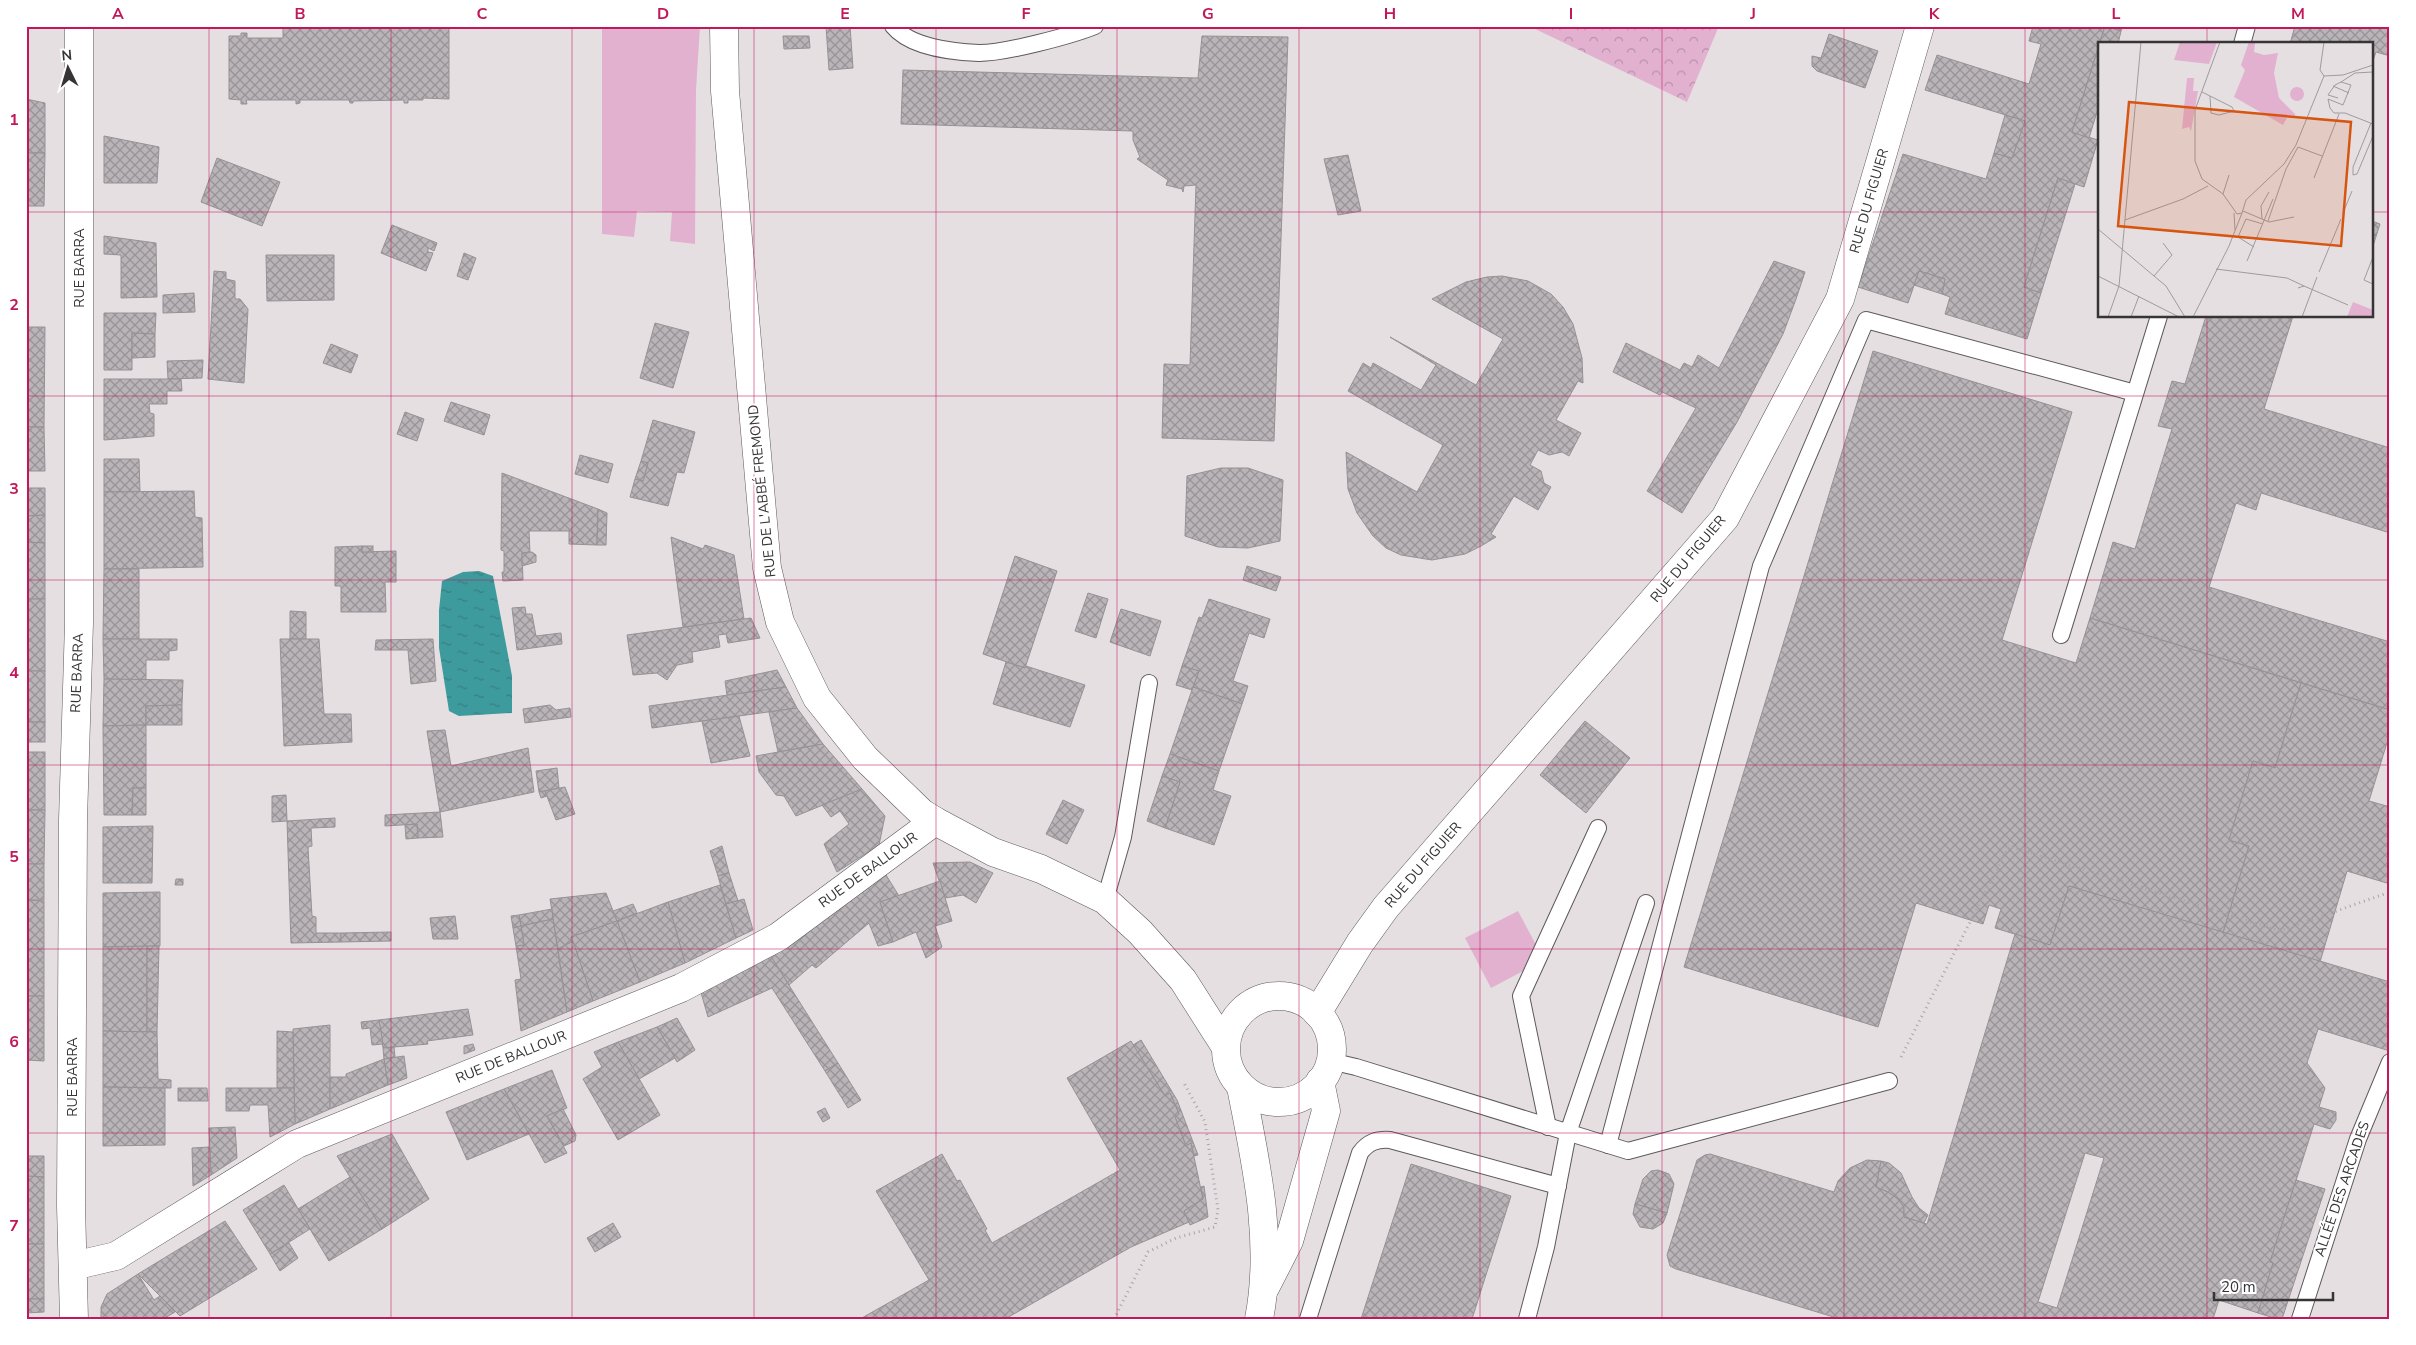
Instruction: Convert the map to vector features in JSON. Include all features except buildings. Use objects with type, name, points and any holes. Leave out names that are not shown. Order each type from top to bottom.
[{"type":"street","name":"RUE BARRA","points":[[74,1319],[71,1196],[73,820],[79,623],[79,26]]},
{"type":"street","name":"RUE DE L'ABBÉ FREMOND","points":[[724,26],[725,91],[767,568],[780,622],[817,698],[865,758],[922,813],[935,822],[993,852],[1042,869],[1105,900],[1140,932],[1183,980],[1226,1046]]},
{"type":"street","name":"RUE DU FIGUIER","points":[[1317,1013],[1360,943],[1386,907],[1725,518],[1840,299],[1920,26]]},
{"type":"street","name":"RUE DE BALLOUR","points":[[73,1266],[116,1256],[297,1144],[681,988],[778,937],[935,822]]},
{"type":"street","points":[[1258,1319],[1264,1289],[1260,1180],[1241,1087],[1229,1068],[1226,1046],[1230,1026],[1243,1009],[1260,999],[1281,996],[1301,1001],[1317,1013],[1327,1027],[1331,1044],[1325,1071],[1326,1111],[1289,1241],[1264,1289]]},
{"type":"street","points":[[1241,1087],[1267,1101],[1282,1102],[1297,1099],[1310,1092],[1325,1071]]},
{"type":"lane","points":[[893,26],[898,32],[930,47],[980,53],[1028,45],[1095,26]]},
{"type":"lane","points":[[2243,42],[2247,26]]},
{"type":"lane","points":[[2061,635],[2158,318]]},
{"type":"lane","points":[[1608,1145],[1761,566],[1866,320],[2135,393]]},
{"type":"lane","points":[[1105,900],[1123,837],[1149,683]]},
{"type":"lane","points":[[1548,1127],[1521,996],[1598,828]]},
{"type":"lane","points":[[1527,1319],[1546,1247],[1568,1133],[1646,903]]},
{"type":"lane","name":"ALLÉE DES ARCADES","points":[[2300,1319],[2358,1139],[2390,1062]]},
{"type":"lane","points":[[1325,1071],[1356,1067],[1628,1151],[1889,1082]]},
{"type":"lane","points":[[1308,1319],[1360,1153],[1372,1142],[1381,1139],[1390,1140],[1558,1186]]},
{"type":"path","points":[[1889,1082],[2008,846],[2280,930],[2390,892]]},
{"type":"path","points":[[1114,1319],[1148,1252],[1176,1238],[1215,1227],[1218,1210],[1205,1122],[1184,1083]]},
{"type":"green space","points":[[602,26],[700,26],[696,90],[695,244],[670,241],[672,212],[637,211],[634,237],[602,234]]},
{"type":"green space","points":[[1529,26],[1719,26],[1687,102]]},
{"type":"green space","points":[[1518,911],[1544,960],[1491,988],[1465,938]]},
{"type":"water","points":[[479,571],[493,576],[512,676],[512,713],[459,716],[449,711],[439,648],[439,610],[442,581],[463,572]]}]
